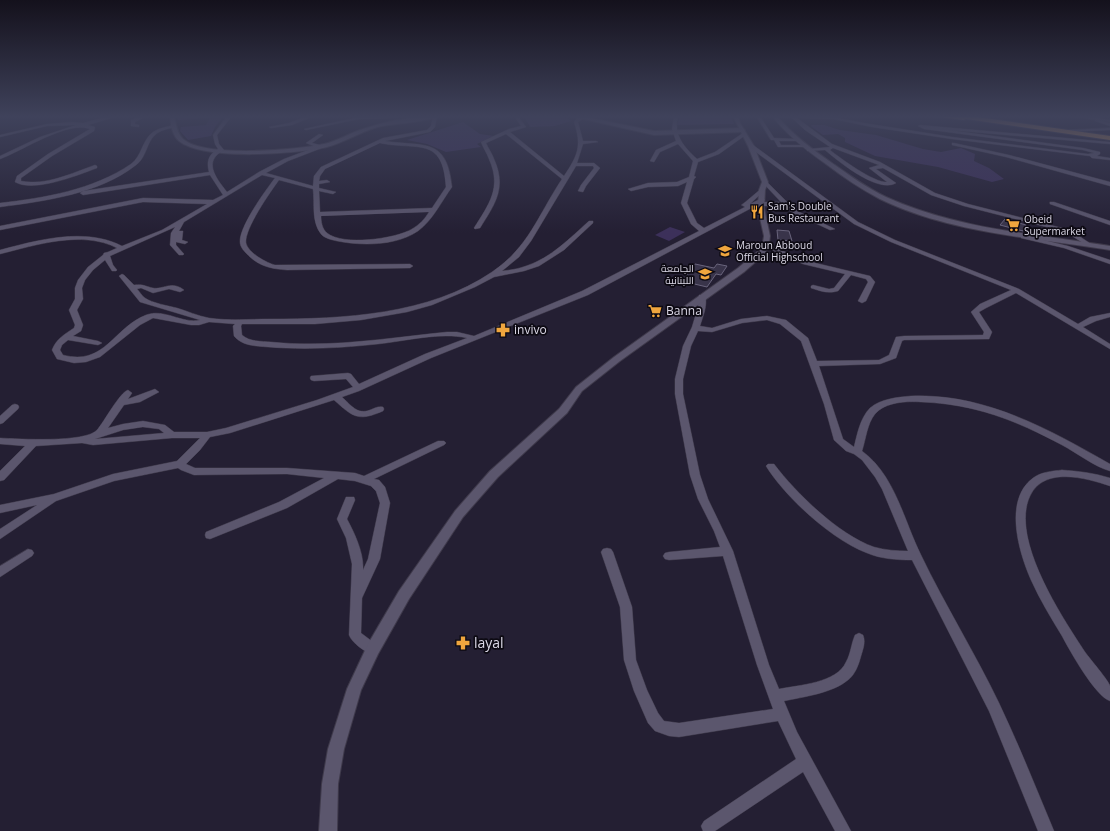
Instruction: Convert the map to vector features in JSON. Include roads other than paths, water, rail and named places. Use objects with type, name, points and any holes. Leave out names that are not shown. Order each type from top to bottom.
[{"type":"main road","points":[[328,831],[330,784],[336,749],[354,689],[373,649],[404,595],[459,514],[494,474],[563,411],[579,389],[702,296],[741,270],[761,254],[767,246],[767,236],[758,199],[752,155]]},
{"type":"main road","points":[[817,155],[862,186],[883,198],[930,216],[987,228],[1110,248]]},
{"type":"street","points":[[51,155],[19,178],[18,182],[27,184],[37,183],[71,175],[95,167]]},
{"type":"street","points":[[22,203],[86,188],[116,175],[143,155]]},
{"type":"street","points":[[212,155],[209,162],[212,173],[226,195]]},
{"type":"street","points":[[208,320],[197,324],[159,317],[148,317],[100,354],[80,360],[66,359],[57,354],[56,350],[58,345],[66,337],[78,329],[79,325],[73,310],[79,300],[78,288],[87,272],[106,254],[157,234],[226,195],[261,173],[298,155]]},
{"type":"street","points":[[350,155],[328,165],[317,176],[316,187],[318,223],[324,234],[343,241],[367,242],[409,234],[424,223],[449,187],[444,158],[441,155]]},
{"type":"street","points":[[477,228],[497,196],[498,180],[489,155]]},
{"type":"street","points":[[536,155],[564,178]]},
{"type":"street","points":[[122,276],[142,300],[208,320],[240,322],[323,321],[364,318],[396,312],[446,298],[488,276],[510,262],[523,247],[574,164],[577,155]]},
{"type":"street","points":[[652,161],[656,155]]},
{"type":"street","points":[[690,155],[696,161]]},
{"type":"street","points":[[696,161],[712,155]]},
{"type":"street","points":[[763,155],[856,223],[893,241],[1017,290],[1110,347]]},
{"type":"street","points":[[833,155],[843,163],[882,184],[911,182]]},
{"type":"street","points":[[853,155],[884,166],[933,194],[961,204],[1066,230],[1088,244]]},
{"type":"street","points":[[1002,155],[1110,184]]},
{"type":"street","points":[[1088,155],[1110,157]]},
{"type":"street","points":[[696,161],[693,177],[684,203],[696,227],[704,231]]},
{"type":"street","points":[[574,164],[597,167],[582,191]]},
{"type":"street","points":[[884,166],[872,168],[885,179],[893,183]]},
{"type":"street","points":[[26,168],[32,168]]},
{"type":"street","points":[[172,173],[172,179]]},
{"type":"street","points":[[0,205],[22,203],[212,173]]},
{"type":"street","points":[[261,173],[333,192]]},
{"type":"street","points":[[631,189],[653,185],[678,184],[693,177]]},
{"type":"street","points":[[278,178],[270,188],[248,225],[243,240],[243,244],[247,251],[260,262],[287,268],[410,266]]},
{"type":"street","points":[[1085,178],[1110,188]]},
{"type":"street","points":[[131,189],[150,186],[153,182]]},
{"type":"street","points":[[316,187],[327,182]]},
{"type":"street","points":[[758,199],[785,204]]},
{"type":"street","points":[[0,441],[33,443],[82,440],[110,441],[172,435],[207,435],[253,424],[358,388],[428,356],[585,293],[704,231],[758,199],[785,204],[803,216],[832,229]]},
{"type":"street","points":[[0,228],[143,200],[214,202]]},
{"type":"street","points":[[1052,203],[1110,223]]},
{"type":"street","points":[[318,214],[432,210]]},
{"type":"street","points":[[181,254],[173,245],[174,233],[183,220]]},
{"type":"street","points":[[488,276],[528,268],[539,263],[568,244],[591,222]]},
{"type":"street","points":[[987,228],[1066,247],[1110,262]]},
{"type":"street","points":[[174,233],[181,232],[179,242],[185,242]]},
{"type":"street","points":[[0,252],[65,239],[102,240],[122,248]]},
{"type":"street","points":[[767,246],[804,263],[863,276],[871,280],[862,301]]},
{"type":"street","points":[[106,254],[110,265],[114,270]]},
{"type":"street","points":[[813,287],[829,291],[836,290],[849,273]]},
{"type":"street","points":[[132,288],[142,286],[153,291],[169,286],[180,290]]},
{"type":"street","points":[[813,364],[880,362],[893,356],[897,342],[899,339],[904,338],[986,337],[988,332],[975,312],[983,306],[1017,290]]},
{"type":"street","points":[[702,296],[702,307],[696,327],[687,346],[679,379],[680,394],[695,475],[703,499],[727,551],[763,665],[782,714],[805,762],[843,831]]},
{"type":"street","points":[[148,307],[157,305]]},
{"type":"street","points":[[1078,328],[1093,319],[1110,315]]},
{"type":"street","points":[[696,327],[700,329],[712,330],[751,319],[773,319],[790,327],[805,340],[839,440],[849,449],[857,452],[865,458],[887,489],[915,556],[994,707],[1046,831]]},
{"type":"street","points":[[240,322],[237,326],[237,333],[238,336],[245,341],[291,347],[347,345],[447,334],[457,334],[475,338]]},
{"type":"street","points":[[66,337],[98,343]]},
{"type":"street","points":[[314,378],[348,376],[358,388]]},
{"type":"street","points":[[373,381],[384,384]]},
{"type":"street","points":[[120,402],[137,400],[155,392]]},
{"type":"street","points":[[99,434],[120,402],[128,393]]},
{"type":"street","points":[[335,396],[357,415],[368,415],[380,409]]},
{"type":"street","points":[[857,452],[863,435],[864,426],[869,416],[875,410],[897,400],[927,398],[961,402],[1004,414],[1045,432],[1110,468]]},
{"type":"street","points":[[0,421],[15,407]]},
{"type":"street","points":[[82,440],[99,434],[144,425],[163,428],[172,435]]},
{"type":"street","points":[[0,510],[30,502],[55,498],[113,478],[180,464],[197,448],[207,435]]},
{"type":"street","points":[[0,477],[33,443]]},
{"type":"street","points":[[366,479],[441,443]]},
{"type":"street","points":[[180,464],[184,468],[194,472],[287,471],[337,475],[366,479],[375,483],[381,490],[385,502],[374,559],[356,598]]},
{"type":"street","points":[[771,466],[779,479],[791,491],[824,520],[853,542],[881,553],[896,556],[915,556]]},
{"type":"street","points":[[1110,482],[1070,474],[1043,476],[1026,491],[1021,504],[1021,520],[1032,569],[1046,599],[1076,649],[1097,681],[1110,695]]},
{"type":"street","points":[[210,536],[284,505],[337,475]]},
{"type":"street","points":[[0,535],[55,498]]},
{"type":"street","points":[[350,500],[342,519],[358,564],[355,635],[373,649]]},
{"type":"street","points":[[669,556],[727,551]]},
{"type":"street","points":[[607,552],[626,607],[630,660],[653,718],[660,726],[678,730],[782,714]]},
{"type":"street","points":[[0,572],[28,553]]},
{"type":"street","points":[[775,696],[809,690],[844,676],[851,667],[859,639]]},
{"type":"street","points":[[709,826],[805,762]]},
{"type":"place","name":"Sam's Double Bus Restaurant","points":[[757,212]]},
{"type":"place","name":"Obeid Supermarket","points":[[1013,225]]},
{"type":"place","name":"Maroun Abboud Official Highschool","points":[[725,251]]},
{"type":"place","name":"الجامعة اللبنانية","points":[[705,274]]},
{"type":"place","name":"Banna","points":[[655,311]]},
{"type":"place","name":"invivo","points":[[503,330]]},
{"type":"place","name":"layal","points":[[463,643]]}]
